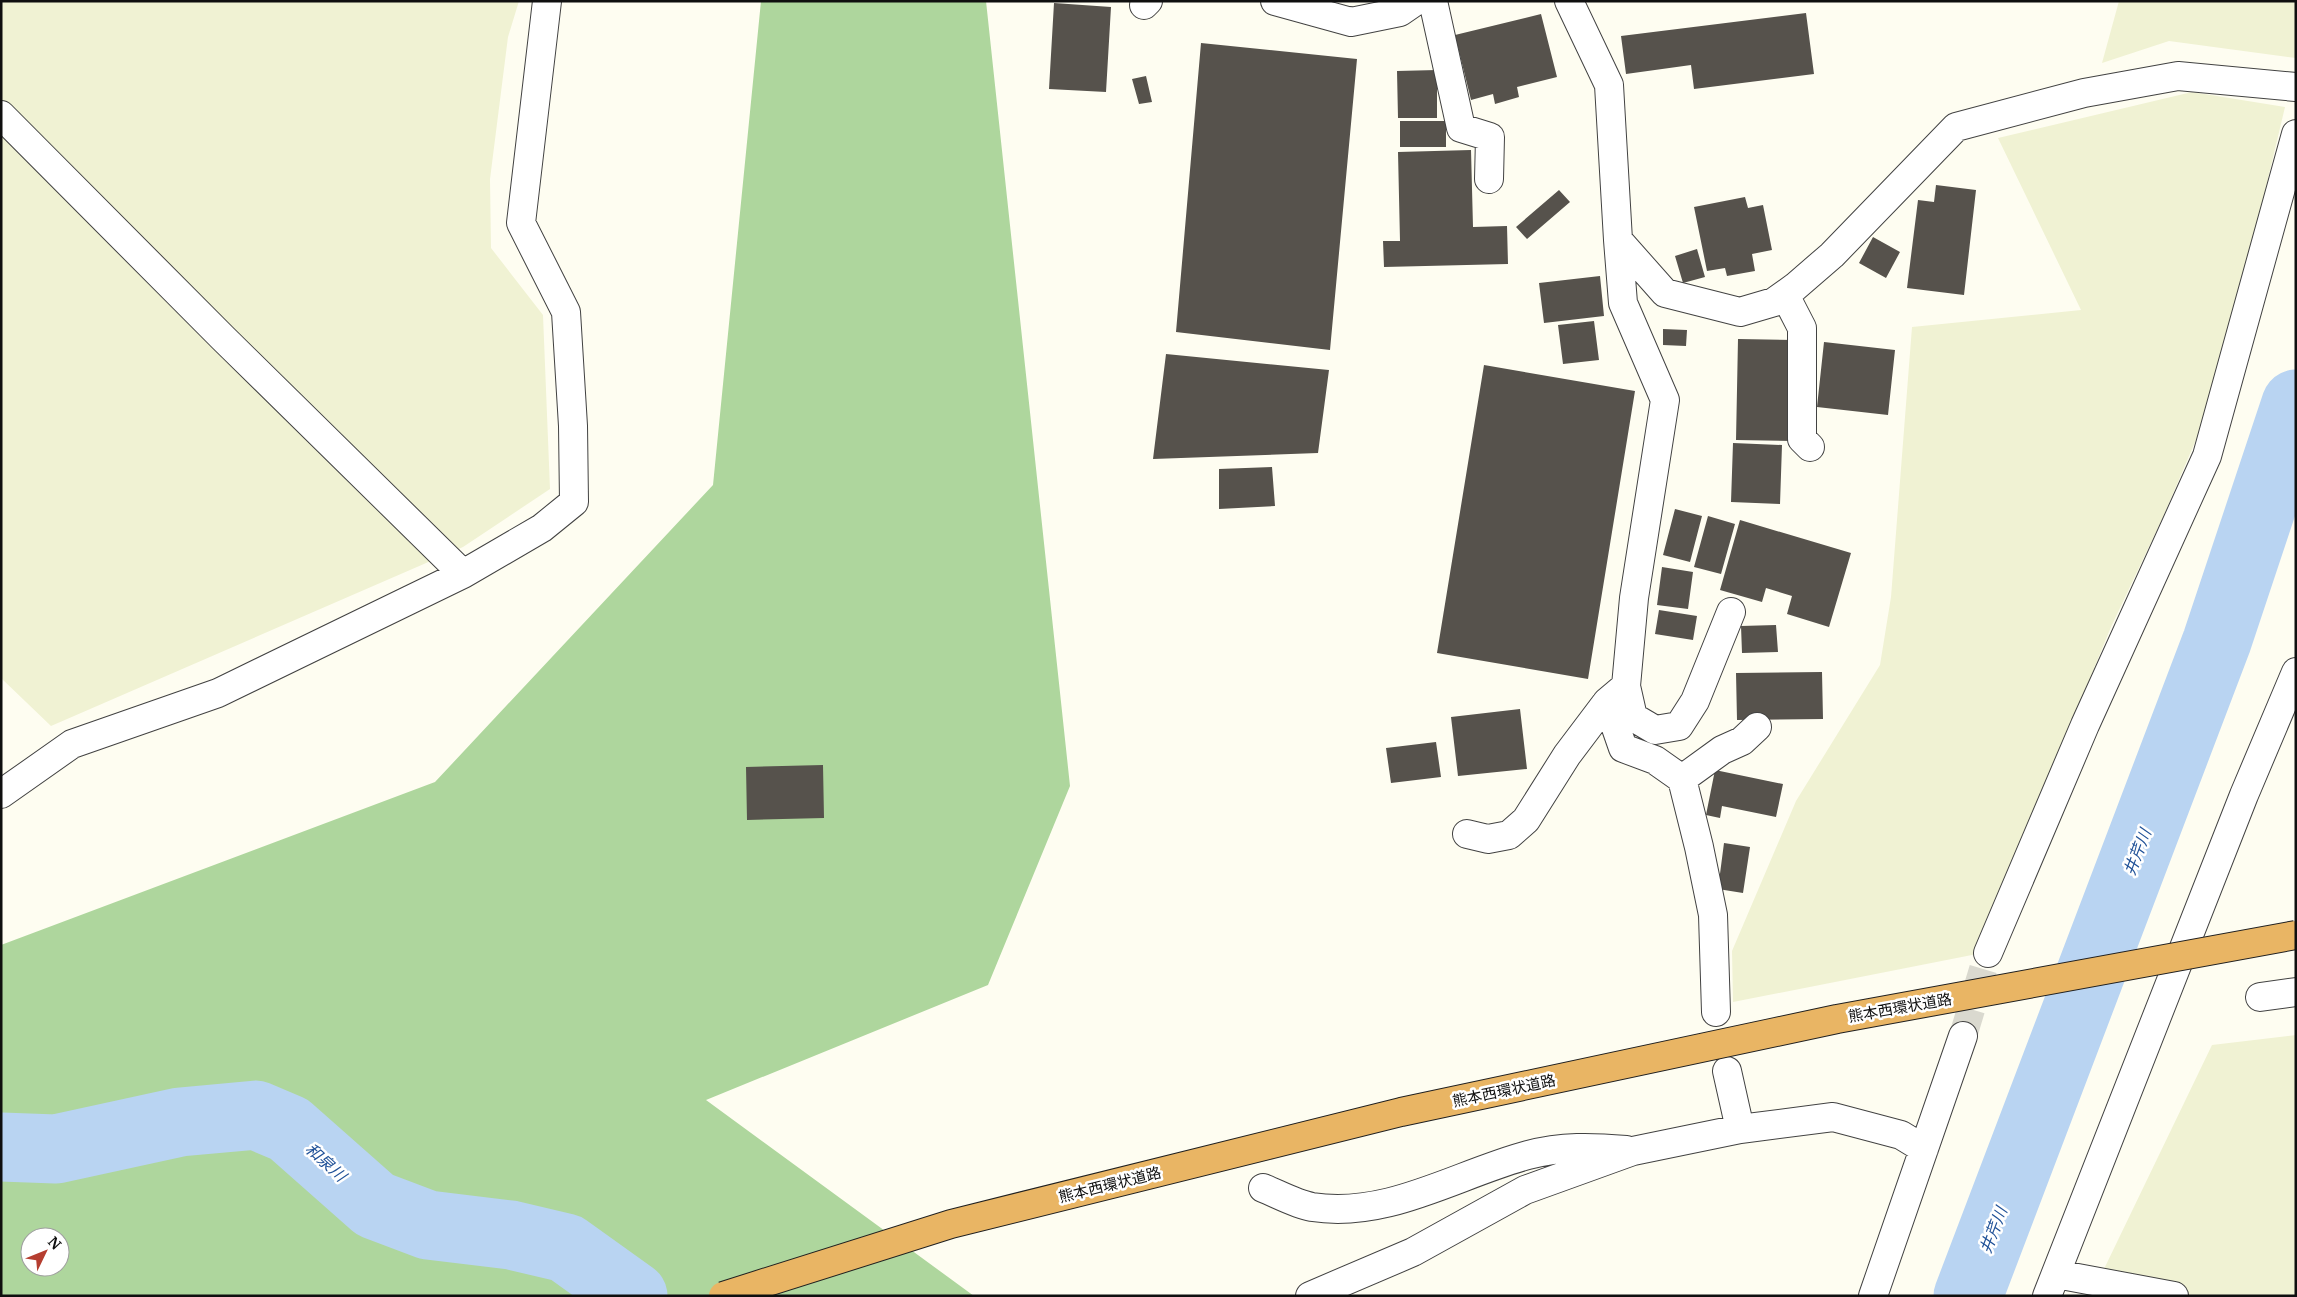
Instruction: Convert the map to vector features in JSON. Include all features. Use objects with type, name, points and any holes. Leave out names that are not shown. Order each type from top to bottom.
[{"type":"highway","name":"熊本西環状道路","points":[[723,1296],[951,1224],[1401,1112],[1838,1020],[2296,935]]},
{"type":"street","points":[[1,794],[72,744],[218,692],[463,574],[542,528],[574,502],[573,426],[566,312],[521,222],[547,1]]},
{"type":"street","points":[[1275,1],[1351,22],[1400,12],[1416,1]]},
{"type":"street","points":[[1433,1],[1461,128],[1490,136],[1489,179]]},
{"type":"street","points":[[1569,1],[1609,85],[1623,303],[1665,400],[1634,598],[1616,694],[1623,748],[1655,760],[1682,779],[1700,847],[1713,914],[1716,1012]]},
{"type":"street","points":[[1618,240],[1664,293],[1740,312],[1774,302],[1832,255],[1956,128],[2084,93],[2178,76],[2296,87]]},
{"type":"street","points":[[1,115],[230,345],[463,574]]},
{"type":"street","points":[[1988,952],[2085,725],[2206,456],[2296,134]]},
{"type":"street","points":[[1785,294],[1802,328],[1802,439],[1810,447]]},
{"type":"street","points":[[1616,694],[1633,717],[1655,730],[1679,726],[1695,701],[1731,612]]},
{"type":"street","points":[[2174,1296],[2052,1285],[2244,795],[2296,672]]},
{"type":"street","points":[[1467,834],[1488,839],[1509,835],[1526,820],[1567,754],[1616,694]]},
{"type":"street","points":[[1682,779],[1722,750],[1742,741],[1757,727]]},
{"type":"street","points":[[2260,997],[2296,992]]},
{"type":"street","points":[[1873,1296],[1964,1036]]},
{"type":"street","points":[[1727,1071],[1740,1129]]},
{"type":"street","points":[[1310,1296],[1413,1252],[1525,1190],[1633,1151],[1740,1129],[1833,1117],[1901,1135],[1924,1149]]},
{"type":"street","points":[[1263,1188],[1311,1207],[1359,1209],[1410,1196],[1529,1154],[1584,1146],[1633,1151]]},
{"type":"green space","points":[[1,1],[519,1],[508,37],[490,179],[491,248],[543,315],[550,489],[463,547],[51,726],[1,678]]},
{"type":"green space","points":[[761,1],[986,1],[1070,786],[988,985],[706,1100],[974,1296],[1,1296],[1,945],[435,782],[713,485]]},
{"type":"green space","points":[[2119,1],[2296,1],[2296,58],[2169,41],[2102,63]]},
{"type":"green space","points":[[2192,92],[2285,107],[2242,288],[2207,414],[2163,517],[2111,627],[1977,954],[1733,1002],[1732,951],[1796,801],[1880,665],[1891,597],[1912,327],[2081,310],[1998,138]]},
{"type":"green space","points":[[2296,1035],[2296,1296],[2091,1296],[2212,1045]]},
{"type":"building","points":[[1054,3],[1111,7],[1106,92],[1049,89]]},
{"type":"building","points":[[1806,13],[1814,74],[1694,89],[1691,65],[1626,74],[1621,36]]},
{"type":"building","points":[[1541,14],[1557,77],[1517,87],[1519,97],[1495,104],[1493,94],[1471,100],[1455,35]]},
{"type":"building","points":[[1201,43],[1357,59],[1330,350],[1176,332]]},
{"type":"building","points":[[1437,70],[1437,118],[1398,118],[1397,71]]},
{"type":"building","points":[[1146,76],[1152,102],[1139,104],[1132,79]]},
{"type":"building","points":[[1400,121],[1446,121],[1446,147],[1400,147]]},
{"type":"building","points":[[1471,150],[1473,227],[1507,226],[1508,264],[1384,267],[1383,241],[1400,241],[1398,152]]},
{"type":"building","points":[[1936,185],[1976,190],[1964,295],[1907,288],[1918,200],[1934,202]]},
{"type":"building","points":[[1559,190],[1570,202],[1527,239],[1516,227]]},
{"type":"building","points":[[1745,197],[1748,208],[1763,205],[1772,250],[1752,254],[1755,271],[1727,276],[1725,268],[1707,271],[1694,207]]},
{"type":"building","points":[[1873,237],[1900,252],[1886,278],[1859,263]]},
{"type":"building","points":[[1697,249],[1705,277],[1683,283],[1675,256]]},
{"type":"building","points":[[1600,276],[1604,316],[1544,323],[1539,283]]},
{"type":"building","points":[[1594,321],[1599,360],[1563,364],[1558,325]]},
{"type":"building","points":[[1663,329],[1687,330],[1686,346],[1663,345]]},
{"type":"building","points":[[1738,339],[1795,340],[1793,441],[1736,440]]},
{"type":"building","points":[[1824,342],[1895,350],[1888,415],[1817,407]]},
{"type":"building","points":[[1166,354],[1329,370],[1318,453],[1153,459]]},
{"type":"building","points":[[1484,365],[1635,391],[1588,679],[1437,653]]},
{"type":"building","points":[[1733,443],[1782,445],[1780,504],[1731,502]]},
{"type":"building","points":[[1272,467],[1275,506],[1219,509],[1219,469]]},
{"type":"building","points":[[1675,509],[1702,516],[1690,562],[1663,555]]},
{"type":"building","points":[[1708,516],[1735,524],[1721,574],[1694,567]]},
{"type":"building","points":[[1740,520],[1851,553],[1829,627],[1787,614],[1792,596],[1766,588],[1762,602],[1720,590]]},
{"type":"building","points":[[1662,567],[1693,572],[1688,609],[1657,605]]},
{"type":"building","points":[[1659,610],[1697,616],[1693,640],[1655,634]]},
{"type":"building","points":[[1776,625],[1778,652],[1742,653],[1741,626]]},
{"type":"building","points":[[1822,672],[1823,719],[1737,720],[1736,673]]},
{"type":"building","points":[[1520,709],[1527,769],[1458,776],[1451,717]]},
{"type":"building","points":[[1436,742],[1441,777],[1391,783],[1386,748]]},
{"type":"building","points":[[823,765],[824,818],[747,820],[746,767]]},
{"type":"building","points":[[1715,770],[1783,784],[1776,817],[1722,806],[1720,818],[1706,815]]},
{"type":"building","points":[[1724,843],[1750,847],[1743,893],[1718,889]]},
{"type":"waterway","name":"井芹川","points":[[1968,1296],[2217,641],[2296,404]]},
{"type":"waterway","name":"和泉川","points":[[1,1147],[56,1149],[180,1122],[256,1115],[289,1129],[375,1205],[428,1225],[511,1235],[566,1248],[633,1296]]},
{"type":"tunnel","points":[[1963,1036],[1988,953]]}]
